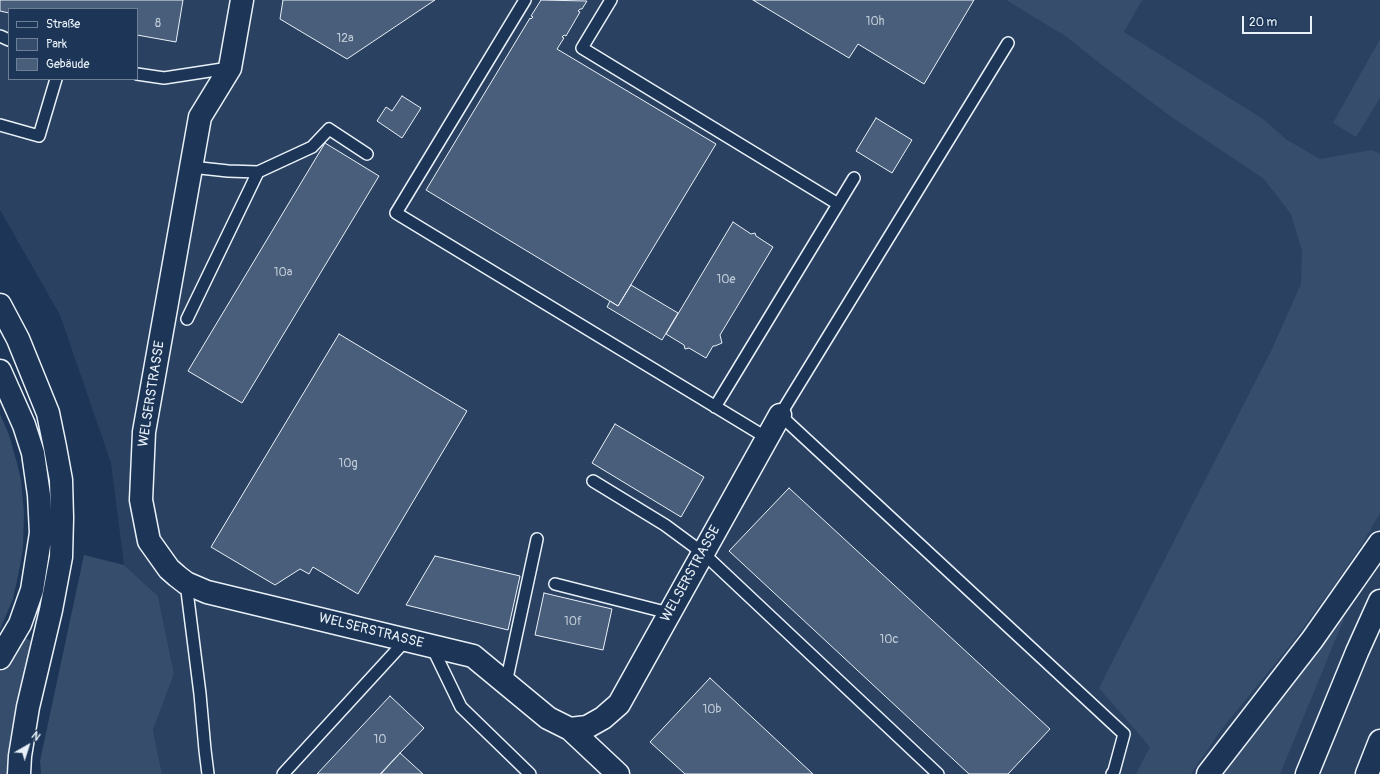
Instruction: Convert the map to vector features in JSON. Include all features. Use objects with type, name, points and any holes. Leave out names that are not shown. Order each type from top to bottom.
[{"type":"main road","name":"WELSERSTRASSE","points":[[242,0],[230,68],[200,117],[144,432],[142,500],[149,541],[169,569],[186,583],[207,592],[473,656],[548,718],[570,729],[618,774]]},
{"type":"main road","points":[[0,305],[18,339],[48,413],[60,480],[62,518],[61,557],[51,610],[28,707],[20,756],[19,774]]},
{"type":"main road","points":[[0,371],[24,425],[33,453],[39,495],[41,533],[32,590],[20,624],[0,658]]},
{"type":"main road","name":"WELSERSTRASSE","points":[[570,729],[587,727],[603,718],[619,704],[780,415]]},
{"type":"main road","points":[[1208,774],[1312,640],[1380,543]]},
{"type":"main road","points":[[1307,774],[1357,652],[1380,601]]},
{"type":"main road","points":[[1367,774],[1380,741]]},
{"type":"lane","points":[[525,0],[396,213],[767,438]]},
{"type":"lane","points":[[611,0],[582,48],[838,204]]},
{"type":"lane","points":[[1008,43],[780,415],[1124,734],[1112,774]]},
{"type":"lane","points":[[138,74],[164,78],[230,68]]},
{"type":"lane","points":[[0,125],[39,136],[56,80]]},
{"type":"lane","points":[[191,167],[228,171],[258,172],[312,147],[329,129],[368,154]]},
{"type":"lane","points":[[187,319],[258,172]]},
{"type":"lane","points":[[715,407],[854,178]]},
{"type":"lane","points":[[593,481],[665,525],[703,553],[938,774]]},
{"type":"lane","points":[[506,683],[537,539]]},
{"type":"lane","points":[[186,583],[200,694],[208,774]]},
{"type":"lane","points":[[555,584],[669,613]]},
{"type":"lane","points":[[283,774],[406,640]]},
{"type":"lane","points":[[432,646],[461,707],[530,774]]},
{"type":"shaded area","points":[[0,0],[1380,0],[1380,774],[162,774],[153,730],[174,674],[158,596],[124,565],[111,463],[60,315],[0,210]]},
{"type":"green space","points":[[1006,0],[1142,0],[1124,32],[1263,119],[1287,140],[1320,159],[1372,150],[1380,154],[1380,513],[1361,546],[1337,581],[1292,643],[1221,730],[1191,774],[1136,774],[1150,747],[1099,688],[1273,347],[1301,284],[1302,251],[1291,214],[1264,179],[1170,116],[1067,37]]},
{"type":"green space","points":[[1380,39],[1380,98],[1356,137],[1333,123]]},
{"type":"green space","points":[[0,414],[9,435],[17,463],[21,480],[24,513],[23,548],[19,571],[13,599],[0,630]]},
{"type":"green space","points":[[84,555],[124,565],[158,596],[174,674],[153,730],[162,774],[41,774],[40,761]]},
{"type":"green space","points":[[1341,617],[1344,619],[1280,774],[1219,774]]},
{"type":"green space","points":[[23,637],[37,643],[10,774],[0,774],[0,672],[10,659]]},
{"type":"building","points":[[0,0],[183,0],[176,42],[138,35],[138,8],[8,8],[8,13],[0,11]]},
{"type":"building","points":[[283,0],[435,0],[347,59],[280,19]]},
{"type":"building","points":[[541,0],[587,1],[582,9],[578,11],[580,12],[566,36],[564,35],[562,37],[564,38],[557,49],[716,144],[618,306],[426,190],[530,18],[531,19],[533,17],[531,16]]},
{"type":"building","points":[[753,0],[974,0],[924,84],[858,44],[849,58]]},
{"type":"building","points":[[402,96],[421,108],[402,138],[377,121],[386,107],[392,111]]},
{"type":"building","points":[[876,118],[912,140],[892,173],[856,151]]},
{"type":"building","points":[[325,143],[379,176],[242,403],[188,371]]},
{"type":"building","points":[[733,222],[751,234],[755,233],[756,236],[773,247],[720,335],[722,343],[713,346],[706,358],[689,348],[685,349],[684,345],[666,334]]},
{"type":"building","points":[[631,285],[678,313],[662,340],[607,307],[610,301],[618,306]]},
{"type":"building","points":[[339,334],[467,411],[358,594],[313,567],[309,574],[300,569],[275,585],[211,547]]},
{"type":"building","points":[[615,424],[704,477],[681,517],[592,463]]},
{"type":"building","points":[[789,488],[1050,729],[1008,774],[969,774],[729,551]]},
{"type":"building","points":[[435,556],[520,576],[508,630],[406,605]]},
{"type":"building","points":[[544,593],[612,609],[603,650],[535,635]]},
{"type":"building","points":[[710,678],[813,774],[685,774],[650,742]]},
{"type":"building","points":[[390,696],[424,728],[380,774],[317,774]]},
{"type":"building","points":[[400,753],[423,774],[381,774]]}]
